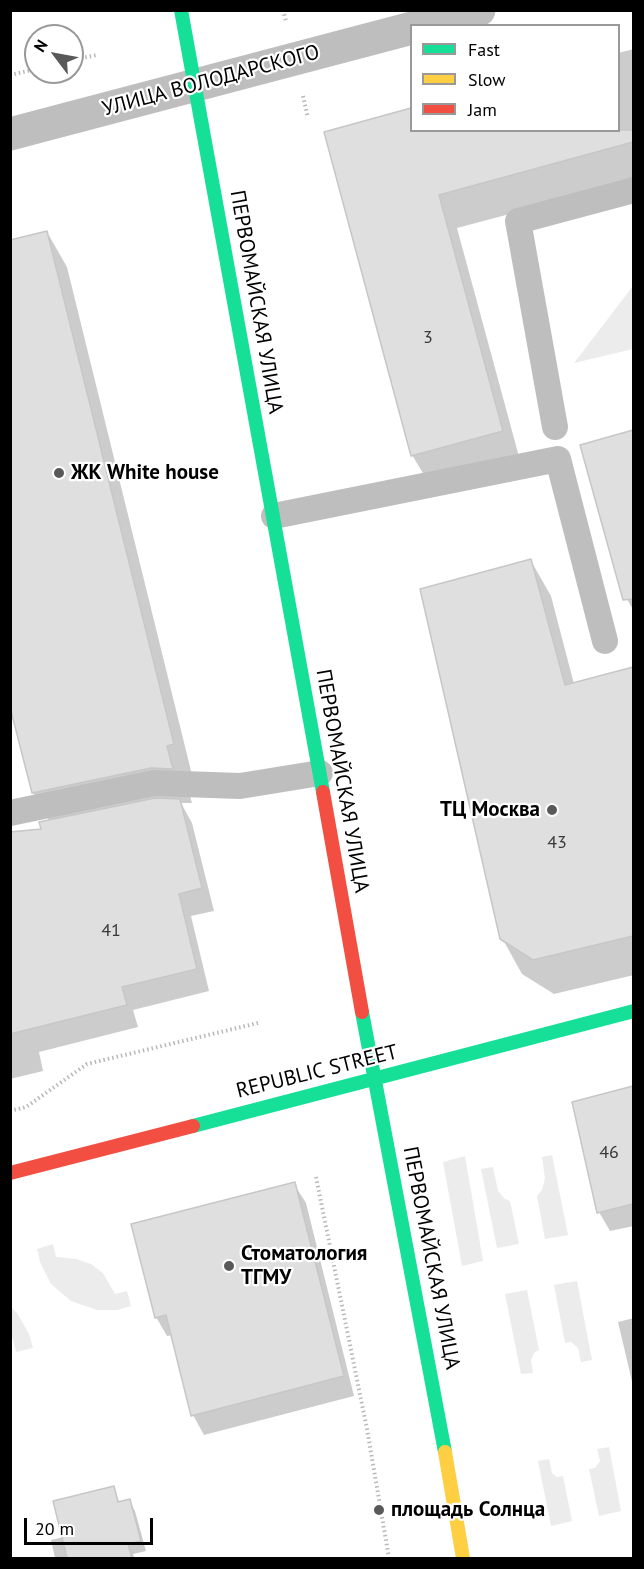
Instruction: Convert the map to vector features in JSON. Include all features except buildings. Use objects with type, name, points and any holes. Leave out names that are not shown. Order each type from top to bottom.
[{"type":"street","name":"ПЕРВОМАЙСКАЯ УЛИЦА","points":[[181,10],[358,989],[439,1414],[463,1558]]},
{"type":"street","points":[[428,24],[479,10]]},
{"type":"street","name":"УЛИЦА ВОЛОДАРСКОГО","points":[[10,134],[410,28]]},
{"type":"street","name":"REPUBLIC STREET","points":[[10,1173],[633,1011]]},
{"type":"lane","points":[[555,427],[518,221],[633,190]]},
{"type":"lane","points":[[274,516],[558,459],[604,641]]},
{"type":"lane","points":[[10,813],[154,783],[240,786],[320,773]]},
{"type":"path","points":[[84,58],[97,55]]},
{"type":"path","points":[[10,1111],[26,1107],[87,1064],[258,1023]]},
{"type":"path","points":[[316,1178],[367,1429],[389,1558]]},
{"type":"shaded area","points":[[633,286],[633,349],[574,363]]},
{"type":"shaded area","points":[[552,1155],[568,1235],[545,1239],[537,1196],[542,1190],[545,1178],[542,1157]]},
{"type":"shaded area","points":[[465,1156],[483,1261],[462,1266],[443,1162]]},
{"type":"shaded area","points":[[493,1167],[498,1191],[510,1201],[519,1244],[497,1248],[481,1169]]},
{"type":"shaded area","points":[[53,1244],[56,1257],[76,1259],[91,1264],[103,1273],[115,1294],[127,1291],[131,1306],[117,1310],[97,1310],[71,1301],[51,1284],[40,1262],[37,1249]]},
{"type":"shaded area","points":[[577,1281],[592,1360],[581,1362],[578,1348],[571,1342],[565,1343],[554,1285]]},
{"type":"shaded area","points":[[527,1290],[539,1350],[534,1353],[531,1360],[533,1373],[521,1374],[505,1294]]},
{"type":"shaded area","points":[[11,1307],[29,1334],[33,1348],[16,1352],[11,1338]]},
{"type":"shaded area","points":[[609,1447],[621,1511],[599,1516],[589,1469],[595,1468],[600,1461],[597,1449]]},
{"type":"shaded area","points":[[549,1459],[552,1473],[557,1477],[563,1476],[572,1521],[551,1526],[538,1461]]},
{"type":"traffic: fast","points":[[181,10],[323,792]]},
{"type":"traffic: fast","points":[[193,1126],[634,1011]]},
{"type":"traffic: fast","points":[[362,1012],[445,1452]]},
{"type":"traffic: slow","points":[[445,1452],[463,1558]]},
{"type":"traffic: jam","points":[[323,792],[362,1012]]},
{"type":"traffic: jam","points":[[10,1173],[193,1126]]},
{"type":"place","name":"ЖК White house","points":[[59,473]]},
{"type":"place","name":"ТЦ Москва","points":[[552,810]]},
{"type":"place","name":"Стоматология ТГМУ","points":[[229,1266]]},
{"type":"place","name":"площадь Солнца","points":[[379,1510]]}]
